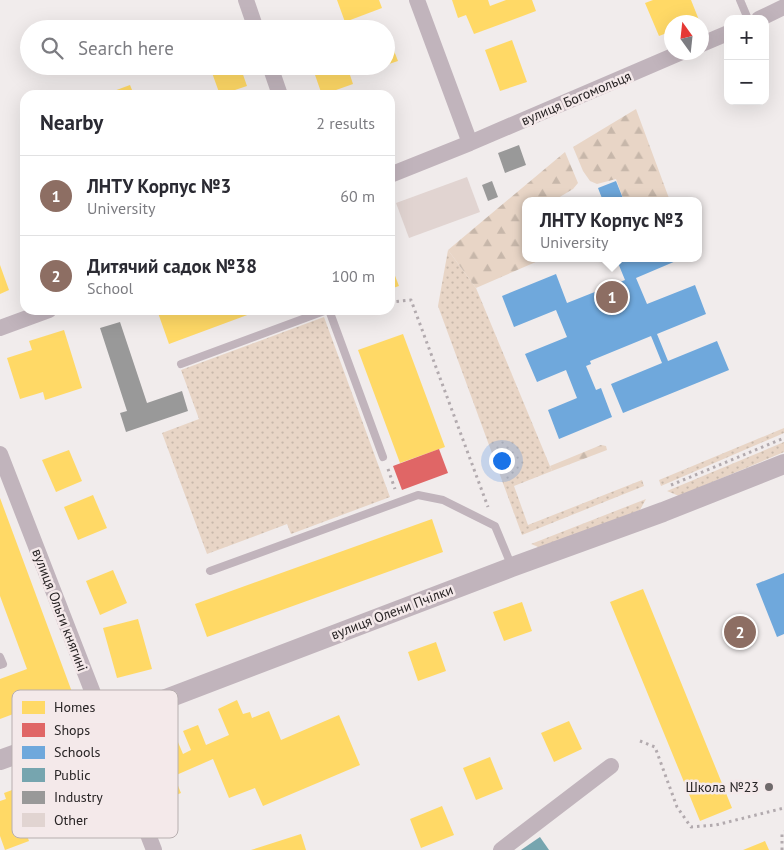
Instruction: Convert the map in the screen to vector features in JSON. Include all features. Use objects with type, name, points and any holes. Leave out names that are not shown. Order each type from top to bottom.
[{"type":"street","points":[[246,0],[253,20]]},
{"type":"street","points":[[417,0],[470,143]]},
{"type":"street","points":[[767,15],[784,7]]},
{"type":"street","points":[[709,41],[724,35]]},
{"type":"street","name":"вулиця Богомольця","points":[[395,173],[664,60]]},
{"type":"street","points":[[273,75],[278,90]]},
{"type":"street","points":[[0,328],[35,315]]},
{"type":"street","name":"вулиця Ольги княгині","points":[[1,461],[90,690]]},
{"type":"street","name":"вулиця Олени Пчілки","points":[[178,694],[663,512],[784,464]]},
{"type":"street","name":"вулиця Олени Пчілки","points":[[0,760],[12,756]]},
{"type":"street","points":[[501,850],[611,766]]},
{"type":"street","name":"вулиця Ольги княгині","points":[[149,838],[154,850]]},
{"type":"lane","points":[[740,0],[746,15]]},
{"type":"lane","points":[[181,364],[314,315]]},
{"type":"lane","points":[[330,315],[383,457]]},
{"type":"lane","points":[[210,571],[418,495],[443,500],[495,526],[512,567]]},
{"type":"lane","points":[[0,657],[3,664],[0,665]]},
{"type":"path","points":[[395,302],[411,300],[495,526]]},
{"type":"path","points":[[664,488],[784,438]]},
{"type":"path","points":[[383,457],[400,501]]},
{"type":"path","points":[[640,741],[655,747],[677,807],[691,827],[716,825],[784,808]]},
{"type":"path","points":[[782,850],[782,834],[784,831]]},
{"type":"green space","points":[[636,109],[669,197],[623,197],[616,179],[597,184],[590,181],[583,171],[573,147]]},
{"type":"green space","points":[[565,152],[578,183],[573,189],[560,197],[522,197],[522,262],[536,262],[476,288],[448,250]]},
{"type":"green space","points":[[448,250],[476,288],[552,471],[514,486],[528,525],[642,480],[644,486],[522,535],[438,306]]},
{"type":"green space","points":[[324,317],[390,497],[291,534],[287,524],[207,554],[162,433],[199,419],[181,370]]},
{"type":"green space","points":[[784,428],[784,433],[661,486],[659,480]]},
{"type":"green space","points":[[784,442],[784,452],[679,496],[667,491]]},
{"type":"green space","points":[[601,445],[606,446],[607,450],[552,471],[550,466]]},
{"type":"green space","points":[[646,499],[640,510],[541,548],[531,544]]},
{"type":"building: Homes","points":[[337,0],[379,0],[382,8],[350,20],[344,20]]},
{"type":"building: Homes","points":[[452,0],[488,0],[490,6],[506,0],[532,0],[536,11],[474,34],[466,15],[458,18]]},
{"type":"building: Homes","points":[[653,0],[691,0],[697,15],[664,15],[664,34],[659,36],[645,3]]},
{"type":"building: Homes","points":[[512,40],[527,82],[500,91],[485,50]]},
{"type":"building: Homes","points":[[213,75],[243,75],[247,86],[235,90],[218,90]]},
{"type":"building: Homes","points":[[315,75],[350,75],[353,84],[336,90],[320,90]]},
{"type":"building: Homes","points":[[130,85],[132,90],[116,90]]},
{"type":"building: Homes","points":[[0,265],[9,290],[0,294]]},
{"type":"building: Homes","points":[[395,276],[399,286],[395,287]]},
{"type":"building: Homes","points":[[159,315],[247,315],[169,344]]},
{"type":"building: Homes","points":[[64,330],[82,388],[45,400],[43,392],[20,399],[7,358],[32,350],[29,341]]},
{"type":"building: Homes","points":[[403,334],[445,447],[400,463],[358,350]]},
{"type":"building: Homes","points":[[69,450],[82,481],[56,492],[42,460]]},
{"type":"building: Homes","points":[[93,495],[107,528],[78,540],[64,507]]},
{"type":"building: Homes","points":[[0,498],[71,690],[12,690],[12,714],[0,719],[0,679],[27,669],[0,596]]},
{"type":"building: Homes","points":[[432,519],[443,552],[207,637],[195,604]]},
{"type":"building: Homes","points":[[113,570],[127,603],[100,615],[86,581]]},
{"type":"building: Homes","points":[[643,589],[732,808],[700,821],[610,602]]},
{"type":"building: Homes","points":[[522,602],[532,631],[504,641],[493,612]]},
{"type":"building: Homes","points":[[138,619],[152,669],[117,678],[103,628]]},
{"type":"building: Homes","points":[[436,642],[446,671],[418,681],[408,652]]},
{"type":"building: Homes","points":[[237,700],[243,714],[250,712],[252,718],[269,711],[281,740],[339,715],[360,765],[263,806],[255,788],[229,798],[213,759],[178,774],[178,742],[183,754],[191,750],[183,731],[198,725],[206,745],[229,735],[218,709]]},
{"type":"building: Homes","points":[[569,721],[582,749],[554,762],[541,733]]},
{"type":"building: Homes","points":[[490,757],[503,789],[476,800],[463,768]]},
{"type":"building: Homes","points":[[12,790],[12,838],[28,838],[29,841],[5,850],[0,836],[0,801],[6,799],[4,793]]},
{"type":"building: Homes","points":[[442,806],[454,835],[421,848],[410,819]]},
{"type":"building: Homes","points":[[301,834],[306,850],[251,850]]},
{"type":"building: Homes","points":[[765,841],[769,850],[743,850]]},
{"type":"building: Shops","points":[[439,449],[448,473],[402,490],[393,466]]},
{"type":"building: Schools","points":[[616,181],[622,197],[601,197],[598,188]]},
{"type":"building: Schools","points":[[618,262],[674,262],[636,278],[647,304],[695,285],[706,314],[657,334],[668,361],[717,341],[729,370],[623,413],[611,384],[662,363],[651,336],[590,361],[591,364],[586,366],[596,390],[601,388],[612,417],[559,439],[548,410],[577,398],[566,370],[537,382],[525,354],[567,337],[556,310],[514,327],[502,296],[556,274],[567,303],[625,280]]},
{"type":"building: Schools","points":[[784,573],[784,634],[777,637],[756,584]]},
{"type":"building: Public","points":[[540,837],[549,850],[521,850]]},
{"type":"building: Industry","points":[[519,145],[526,165],[505,173],[498,153]]},
{"type":"building: Industry","points":[[492,181],[498,197],[488,201],[482,185]]},
{"type":"building: Industry","points":[[120,322],[147,403],[182,391],[188,411],[126,432],[120,413],[127,411],[100,328]]},
{"type":"building: Other","points":[[467,177],[480,212],[409,238],[396,203]]},
{"type":"place","name":"ЛНТУ Корпус №3","points":[[612,297]]},
{"type":"place","name":"Дитячий садок №38","points":[[740,632]]},
{"type":"place","name":"Школа №23","points":[[769,787]]}]
